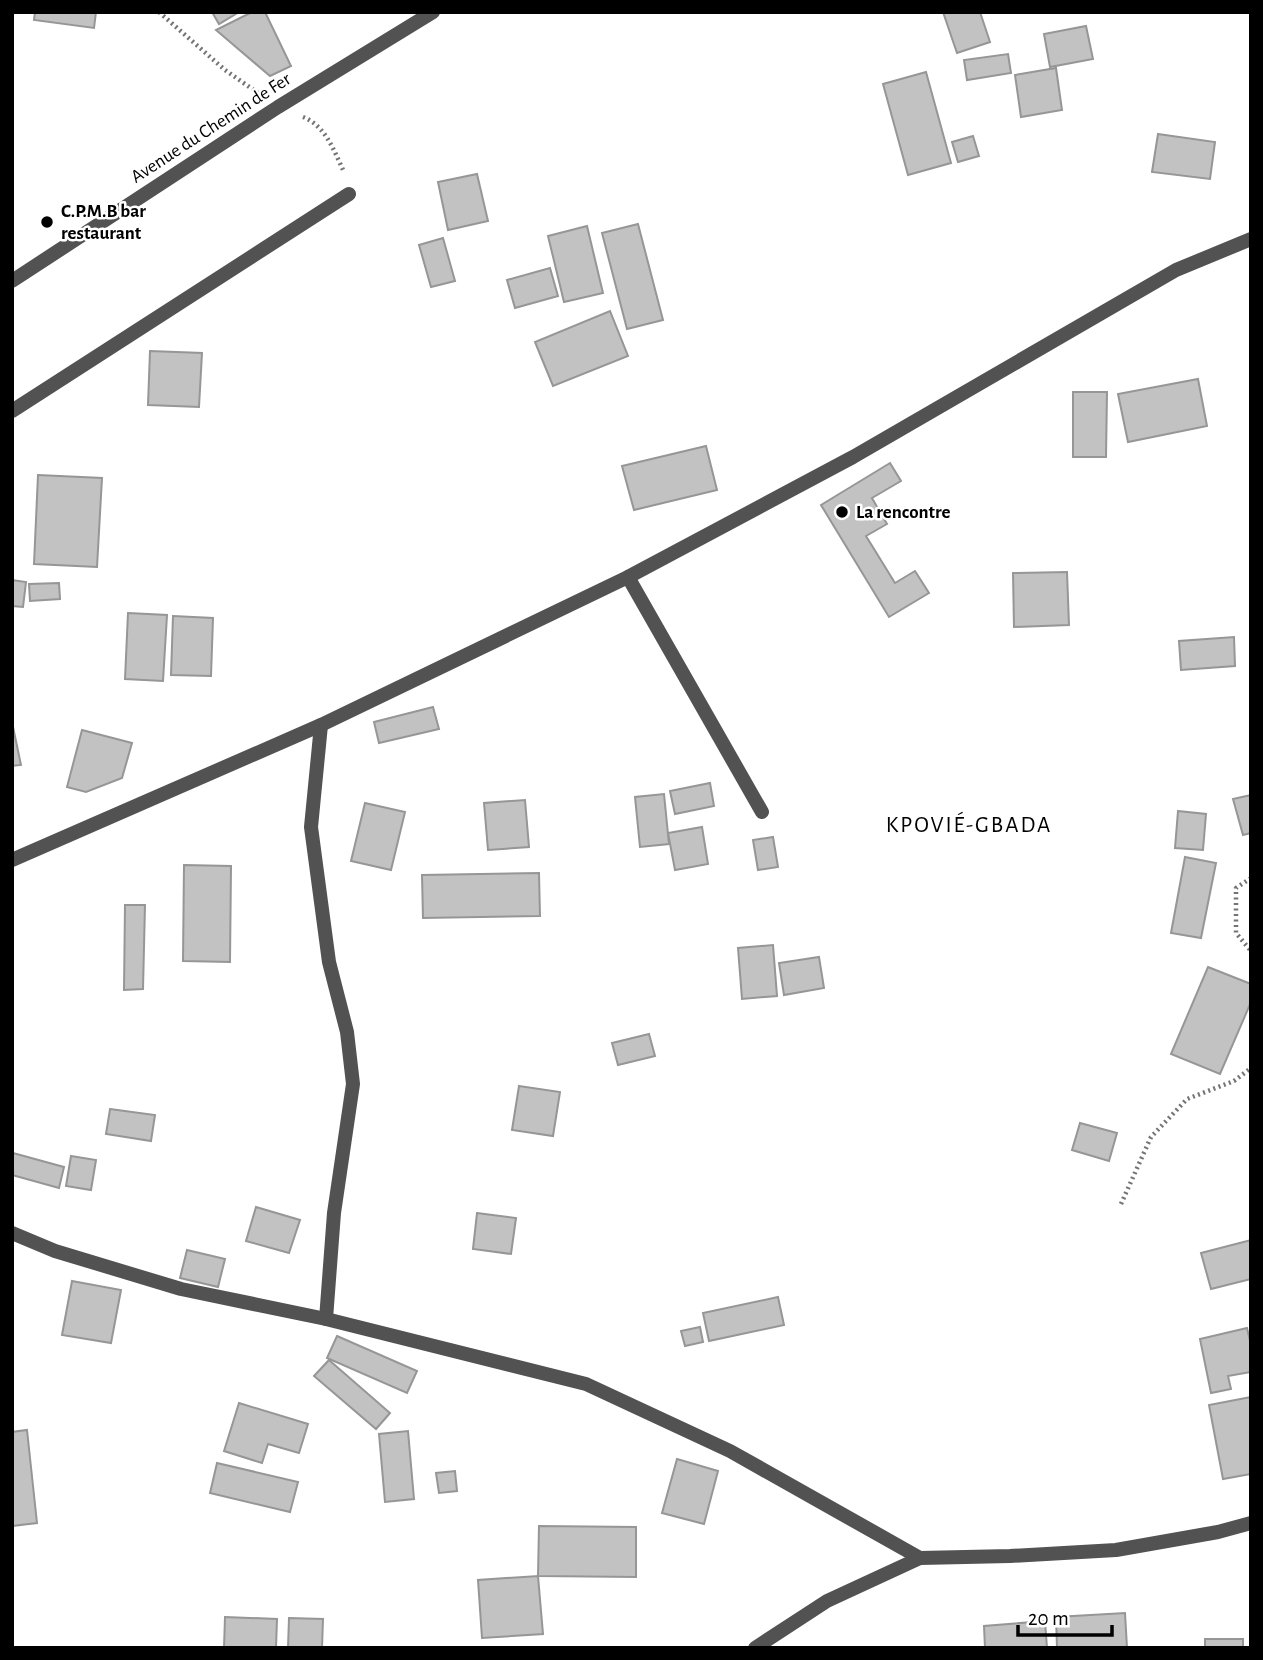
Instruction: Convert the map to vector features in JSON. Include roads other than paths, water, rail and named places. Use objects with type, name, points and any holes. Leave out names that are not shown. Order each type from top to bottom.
[{"type":"street","name":"Avenue du Chemin de Fer","points":[[12,281],[278,107],[433,12]]},
{"type":"street","points":[[12,411],[349,194]]},
{"type":"street","points":[[12,860],[321,725],[628,577],[853,457],[1176,270],[1251,239]]},
{"type":"street","points":[[628,577],[762,812]]},
{"type":"street","points":[[321,725],[311,827],[328,962],[347,1032],[352,1084],[334,1213],[326,1319]]},
{"type":"street","points":[[12,1233],[55,1251],[181,1289],[326,1319],[586,1384],[730,1451],[920,1558]]},
{"type":"street","points":[[755,1648],[827,1601],[920,1558],[1116,1550],[1218,1532],[1251,1523]]},
{"type":"place","name":"C.P.M.B bar restaurant","points":[[47,222]]},
{"type":"place","name":"La rencontre","points":[[842,512]]},
{"type":"district","name":"KPOVIÉ-GBADA","points":[[969,825]]}]
